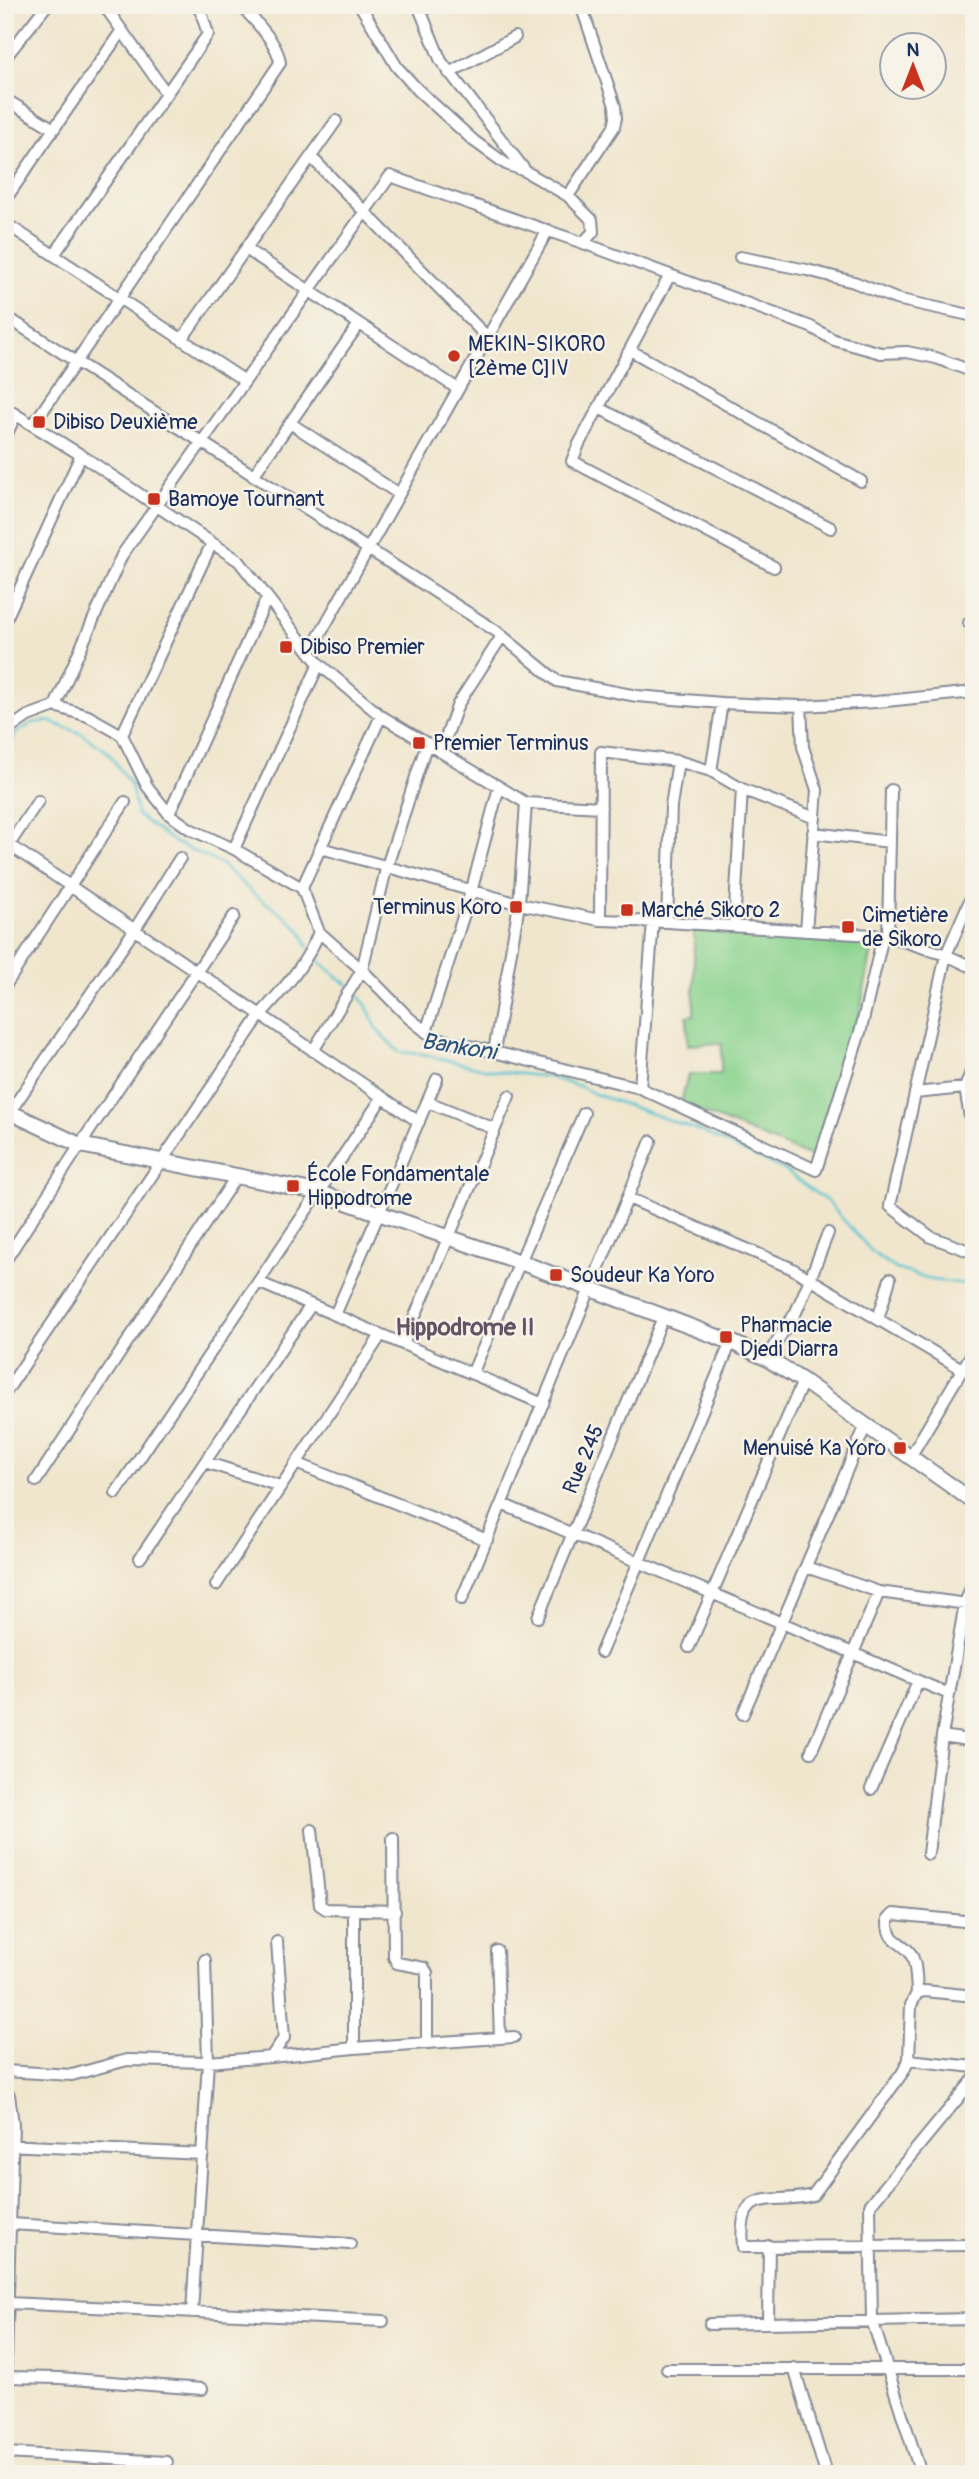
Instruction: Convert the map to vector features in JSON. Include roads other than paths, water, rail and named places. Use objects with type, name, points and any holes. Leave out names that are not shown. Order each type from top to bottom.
[{"type":"street","points":[[5,58],[47,5]]},
{"type":"street","points":[[104,5],[166,93]]},
{"type":"street","points":[[54,255],[208,34],[196,5]]},
{"type":"street","points":[[33,425],[280,63],[273,44],[241,5]]},
{"type":"street","points":[[360,5],[397,67],[418,90],[474,141],[506,164],[525,171],[568,196],[592,220],[593,232],[583,243]]},
{"type":"street","points":[[418,5],[441,61],[525,171]]},
{"type":"street","points":[[568,196],[614,127],[616,118],[615,106],[581,5]]},
{"type":"street","points":[[5,201],[122,30]]},
{"type":"street","points":[[449,73],[515,37]]},
{"type":"street","points":[[5,99],[54,129]]},
{"type":"street","points":[[182,339],[336,121]]},
{"type":"street","points":[[311,157],[487,337]]},
{"type":"street","points":[[55,706],[122,555],[390,176],[548,230],[811,327],[834,340],[881,353],[908,352],[936,358],[974,372]]},
{"type":"street","points":[[5,223],[245,382]]},
{"type":"street","points":[[310,652],[548,230]]},
{"type":"street","points":[[246,249],[458,388]]},
{"type":"street","points":[[740,257],[807,270],[854,282],[896,299],[974,316]]},
{"type":"street","points":[[670,275],[572,461],[774,568]]},
{"type":"street","points":[[5,316],[502,636],[557,681],[637,696],[800,706],[876,702],[974,692]]},
{"type":"street","points":[[253,476],[359,324]]},
{"type":"street","points":[[630,350],[861,481]]},
{"type":"street","points":[[5,408],[81,455],[239,561],[319,664],[381,716],[526,803],[601,807]]},
{"type":"street","points":[[599,408],[831,528]]},
{"type":"street","points":[[5,438],[16,414]]},
{"type":"street","points":[[290,423],[399,494]]},
{"type":"street","points":[[5,621],[81,455]]},
{"type":"street","points":[[122,735],[212,544]]},
{"type":"street","points":[[169,814],[267,598]]},
{"type":"street","points":[[441,751],[458,704],[502,636]]},
{"type":"street","points":[[234,849],[319,664]]},
{"type":"street","points":[[711,771],[722,703]]},
{"type":"street","points":[[5,735],[28,716],[55,706],[88,716],[122,735],[147,786],[169,814],[190,829],[234,849],[302,888],[318,932],[362,970],[409,1018],[433,1037],[640,1088],[816,1170],[886,936],[891,790]]},
{"type":"street","points":[[800,706],[803,747],[817,790],[806,931]]},
{"type":"street","points":[[302,888],[381,716]]},
{"type":"street","points":[[313,1051],[362,970],[387,869],[427,743]]},
{"type":"street","points":[[600,920],[601,752],[678,761],[711,771],[742,789],[815,818]]},
{"type":"street","points":[[667,922],[671,806],[678,761]]},
{"type":"street","points":[[426,1032],[471,891],[499,786]]},
{"type":"street","points":[[734,926],[742,789]]},
{"type":"street","points":[[38,801],[6,846],[135,929],[419,1122]]},
{"type":"street","points":[[5,986],[125,802]]},
{"type":"street","points":[[494,1052],[519,904],[526,803]]},
{"type":"street","points":[[813,832],[890,842]]},
{"type":"street","points":[[321,848],[387,869],[519,904],[600,920],[886,936],[974,968]]},
{"type":"street","points":[[180,858],[135,929],[7,1114],[80,1145],[317,1192],[664,1315],[766,1357],[974,1502]]},
{"type":"street","points":[[974,891],[946,956],[890,1206],[930,1237],[969,1251],[974,1249]]},
{"type":"street","points":[[5,1261],[233,916]]},
{"type":"street","points":[[640,1088],[653,921]]},
{"type":"street","points":[[5,1393],[261,1014],[302,967],[311,953],[318,932]]},
{"type":"street","points":[[974,1064],[969,1088],[974,1141]]},
{"type":"street","points":[[335,1315],[438,1079]]},
{"type":"street","points":[[915,1093],[969,1088]]},
{"type":"street","points":[[403,1344],[509,1096]]},
{"type":"street","points":[[116,1493],[382,1098]]},
{"type":"street","points":[[428,1101],[495,1129]]},
{"type":"street","points":[[472,1374],[584,1113]]},
{"type":"street","points":[[463,1600],[651,1141]]},
{"type":"street","points":[[36,1481],[237,1175]]},
{"type":"street","points":[[628,1198],[791,1268],[962,1369]]},
{"type":"street","points":[[766,1357],[796,1312],[828,1233]]},
{"type":"street","points":[[878,1319],[890,1279]]},
{"type":"street","points":[[258,1282],[543,1404]]},
{"type":"street","points":[[140,1558],[312,1305]]},
{"type":"street","name":"Rue 245","points":[[538,1617],[664,1315]]},
{"type":"street","points":[[216,1585],[380,1335]]},
{"type":"street","points":[[601,1652],[731,1342]]},
{"type":"street","points":[[910,1457],[974,1350]]},
{"type":"street","points":[[689,1647],[803,1381]]},
{"type":"street","points":[[743,1714],[866,1425]]},
{"type":"street","points":[[205,1462],[280,1486]]},
{"type":"street","points":[[296,1463],[487,1540]]},
{"type":"street","points":[[502,1504],[949,1694]]},
{"type":"street","points":[[806,1567],[879,1592],[969,1604]]},
{"type":"street","points":[[928,1854],[949,1694],[974,1580]]},
{"type":"street","points":[[811,1752],[879,1592]]},
{"type":"street","points":[[871,1789],[918,1681]]},
{"type":"street","points":[[942,1736],[974,1741]]},
{"type":"street","points":[[312,1830],[320,1905],[326,1909],[395,1911]]},
{"type":"street","points":[[393,1838],[394,1957],[397,1963],[419,1966],[424,1968],[426,1973],[427,2043]]},
{"type":"street","points":[[354,1911],[354,2048]]},
{"type":"street","points":[[974,1922],[893,1914],[888,1919],[887,1926],[894,1941],[910,1953],[916,1973],[917,1993],[911,2005],[909,2060],[813,2195],[765,2200],[748,2207],[743,2216],[743,2247],[974,2245]]},
{"type":"street","points":[[271,2057],[284,2038],[277,1942]]},
{"type":"street","points":[[497,1951],[500,2038]]},
{"type":"street","points":[[192,2312],[208,2062],[205,1960]]},
{"type":"street","points":[[917,1993],[925,1991],[974,1996]]},
{"type":"street","points":[[5,2071],[72,2075],[127,2060],[208,2062],[514,2037]]},
{"type":"street","points":[[909,2060],[974,2067]]},
{"type":"street","points":[[921,2474],[872,2320],[870,2206],[974,2079]]},
{"type":"street","points":[[5,2090],[9,2095],[12,2114],[9,2145],[11,2224],[5,2395]]},
{"type":"street","points":[[9,2145],[202,2154]]},
{"type":"street","points":[[11,2224],[350,2244]]},
{"type":"street","points":[[768,2323],[769,2246]]},
{"type":"street","points":[[9,2303],[383,2321]]},
{"type":"street","points":[[710,2324],[974,2319]]},
{"type":"street","points":[[794,2368],[827,2474]]},
{"type":"street","points":[[667,2369],[974,2369]]},
{"type":"street","points":[[6,2377],[60,2378],[202,2389]]},
{"type":"street","points":[[5,2453],[167,2462]]},
{"type":"waterway","name":"Bankoni","points":[[5,757],[16,733],[32,723],[48,721],[82,734],[108,752],[131,785],[137,815],[174,842],[221,864],[302,932],[308,947]]},
{"type":"waterway","name":"Bankoni","points":[[312,952],[348,985]]},
{"type":"waterway","name":"Bankoni","points":[[353,990],[366,1005],[378,1031],[399,1052],[422,1054],[493,1071],[549,1077],[698,1130],[784,1170],[828,1202],[872,1252],[896,1269],[933,1280],[974,1285]]},
{"type":"place","name":"MEKIN-SIKORO [2ème C]IV","points":[[454,356]]},
{"type":"place","name":"Dibiso Deuxième","points":[[39,422]]},
{"type":"place","name":"Bamoye Tournant","points":[[154,499]]},
{"type":"place","name":"Dibiso Premier","points":[[286,647]]},
{"type":"place","name":"Premier Terminus","points":[[419,743]]},
{"type":"place","name":"Terminus Koro","points":[[516,907]]},
{"type":"place","name":"Marché Sikoro 2","points":[[627,910]]},
{"type":"place","name":"Cimetière de Sikoro","points":[[848,927]]},
{"type":"place","name":"École Fondamentale Hippodrome","points":[[293,1186]]},
{"type":"place","name":"Soudeur Ka Yoro","points":[[556,1275]]},
{"type":"place","name":"Pharmacie Djedi Diarra","points":[[726,1337]]},
{"type":"place","name":"Menuisé Ka Yoro","points":[[900,1448]]},
{"type":"district","name":"Hippodrome II","points":[[465,1327]]}]
